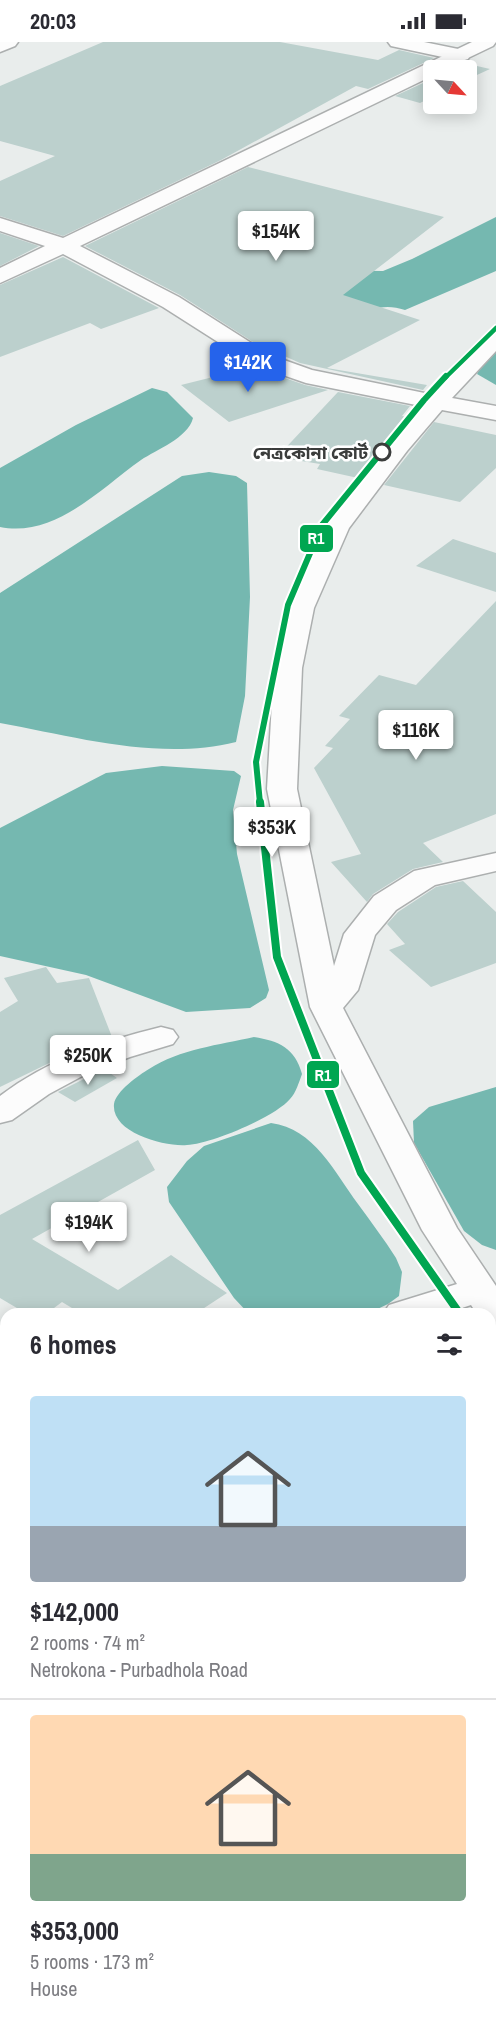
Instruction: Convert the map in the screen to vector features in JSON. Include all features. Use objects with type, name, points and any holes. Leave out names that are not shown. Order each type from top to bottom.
[{"type":"street","points":[[0,46],[9,42]]},
{"type":"street","points":[[397,42],[461,55]]},
{"type":"street","points":[[0,276],[487,42]]},
{"type":"street","points":[[0,224],[63,245],[171,302],[262,360],[306,376],[496,413]]},
{"type":"street","points":[[445,1308],[488,1302],[440,1230],[326,1007],[282,789],[288,668],[302,608],[337,527],[398,447],[483,349],[496,338]]},
{"type":"street","points":[[326,1007],[342,990],[360,934],[386,903],[425,878],[496,862]]},
{"type":"street","points":[[0,1112],[19,1097],[90,1058],[161,1037]]},
{"type":"water","points":[[496,217],[496,271],[405,310],[385,307],[353,316],[298,270],[383,271]]},
{"type":"water","points":[[496,344],[496,385],[477,374],[488,351]]},
{"type":"water","points":[[152,388],[167,392],[193,418],[185,432],[141,460],[76,509],[39,525],[20,528],[0,527],[0,468],[76,425]]},
{"type":"water","points":[[209,472],[236,476],[247,483],[250,597],[245,696],[236,742],[207,747],[148,748],[88,740],[0,723],[0,593],[182,476]]},
{"type":"water","points":[[162,766],[234,771],[241,776],[233,810],[237,854],[269,990],[266,998],[250,1008],[186,1012],[86,975],[0,956],[0,828],[106,773]]},
{"type":"water","points":[[254,1037],[285,1047],[295,1058],[302,1074],[292,1097],[271,1114],[211,1140],[177,1145],[153,1141],[141,1136],[121,1123],[115,1114],[114,1104],[123,1089],[161,1062],[200,1048]]},
{"type":"water","points":[[496,1087],[496,1250],[482,1245],[464,1231],[414,1143],[413,1121],[429,1107]]},
{"type":"water","points":[[271,1123],[300,1133],[332,1166],[396,1258],[402,1272],[399,1296],[380,1308],[243,1308],[234,1298],[169,1202],[167,1187],[187,1161],[204,1146]]},
{"type":"building","points":[[103,42],[280,42],[378,60],[399,50],[434,58],[423,60],[423,63],[368,89],[356,86],[221,160],[63,236],[0,216],[0,181],[55,156],[0,141],[0,86]]},
{"type":"building","points":[[477,66],[490,69],[477,75]]},
{"type":"building","points":[[423,83],[423,102],[420,103],[395,96]]},
{"type":"building","points":[[248,167],[444,217],[343,295],[420,320],[327,368],[427,385],[423,390],[300,363],[253,342],[180,295],[85,246]]},
{"type":"building","points":[[0,233],[39,246],[0,266]]},
{"type":"building","points":[[63,257],[159,308],[101,329],[90,323],[0,357],[0,285]]},
{"type":"building","points":[[253,367],[305,385],[328,390],[229,422],[181,385]]},
{"type":"building","points":[[338,392],[410,406],[402,416],[407,417],[358,478],[317,469],[320,464],[277,457]]},
{"type":"building","points":[[434,422],[496,435],[496,468],[460,502],[384,485]]},
{"type":"building","points":[[453,539],[496,553],[496,592],[416,566]]},
{"type":"building","points":[[496,601],[496,814],[423,843],[443,862],[413,869],[373,894],[367,902],[331,862],[361,854],[314,768],[333,748],[325,746],[350,719],[339,716],[379,675],[416,685]]},
{"type":"building","points":[[463,881],[496,912],[496,963],[431,987],[389,950],[405,944],[387,924],[398,912],[436,887]]},
{"type":"building","points":[[46,967],[57,983],[89,978],[112,1037],[74,1051],[0,1087],[0,1012],[18,1001],[4,978]]},
{"type":"building","points":[[104,1069],[117,1078],[75,1102],[58,1092]]},
{"type":"building","points":[[138,1140],[155,1170],[32,1239],[118,1290],[171,1255],[227,1293],[204,1308],[72,1308],[62,1302],[54,1308],[17,1308],[0,1298],[0,1215]]},
{"type":"transit line","name":"R1","points":[[456,1308],[361,1173],[277,957],[256,762],[288,605],[322,525],[424,400],[473,348],[496,328]]},
{"type":"place","name":"নেত্রকোনা কোর্ট","points":[[382,452]]}]
